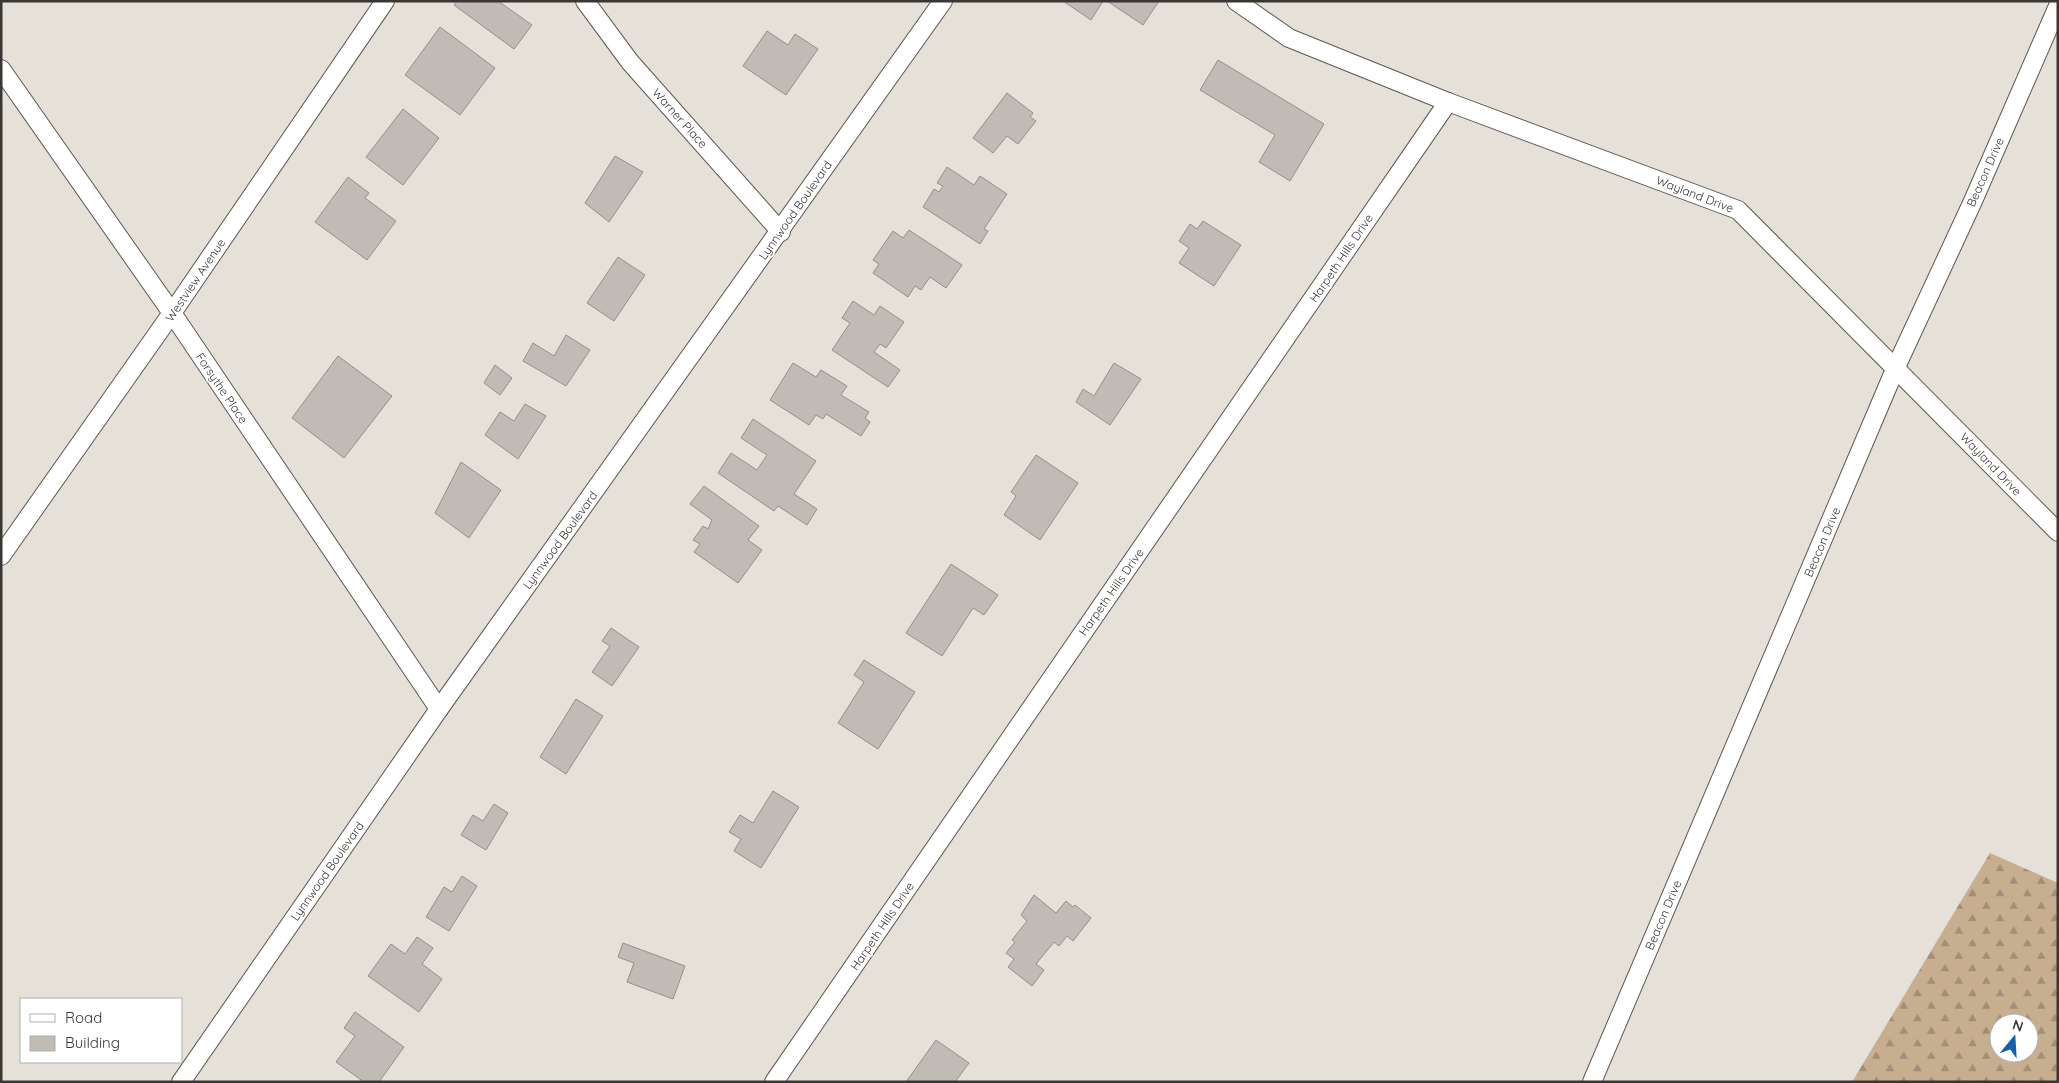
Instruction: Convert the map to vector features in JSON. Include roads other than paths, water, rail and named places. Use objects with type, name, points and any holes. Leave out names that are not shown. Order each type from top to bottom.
[{"type":"street","name":"Westview Avenue","points":[[1,556],[172,313],[385,1]]},
{"type":"street","name":"Warner Place","points":[[585,1],[630,62],[781,232]]},
{"type":"street","name":"Lynnwood Boulevard","points":[[181,1082],[439,709],[781,232],[943,1]]},
{"type":"street","name":"Wayland Drive","points":[[1236,1],[1289,38],[1448,102],[1738,210],[2058,532]]},
{"type":"street","name":"Beacon Drive","points":[[1592,1082],[1896,367],[1973,201],[2058,6]]},
{"type":"street","name":"Forsythe Place","points":[[1,69],[172,313],[439,709]]},
{"type":"street","name":"Harpeth Hills Drive","points":[[774,1082],[1448,102]]}]
